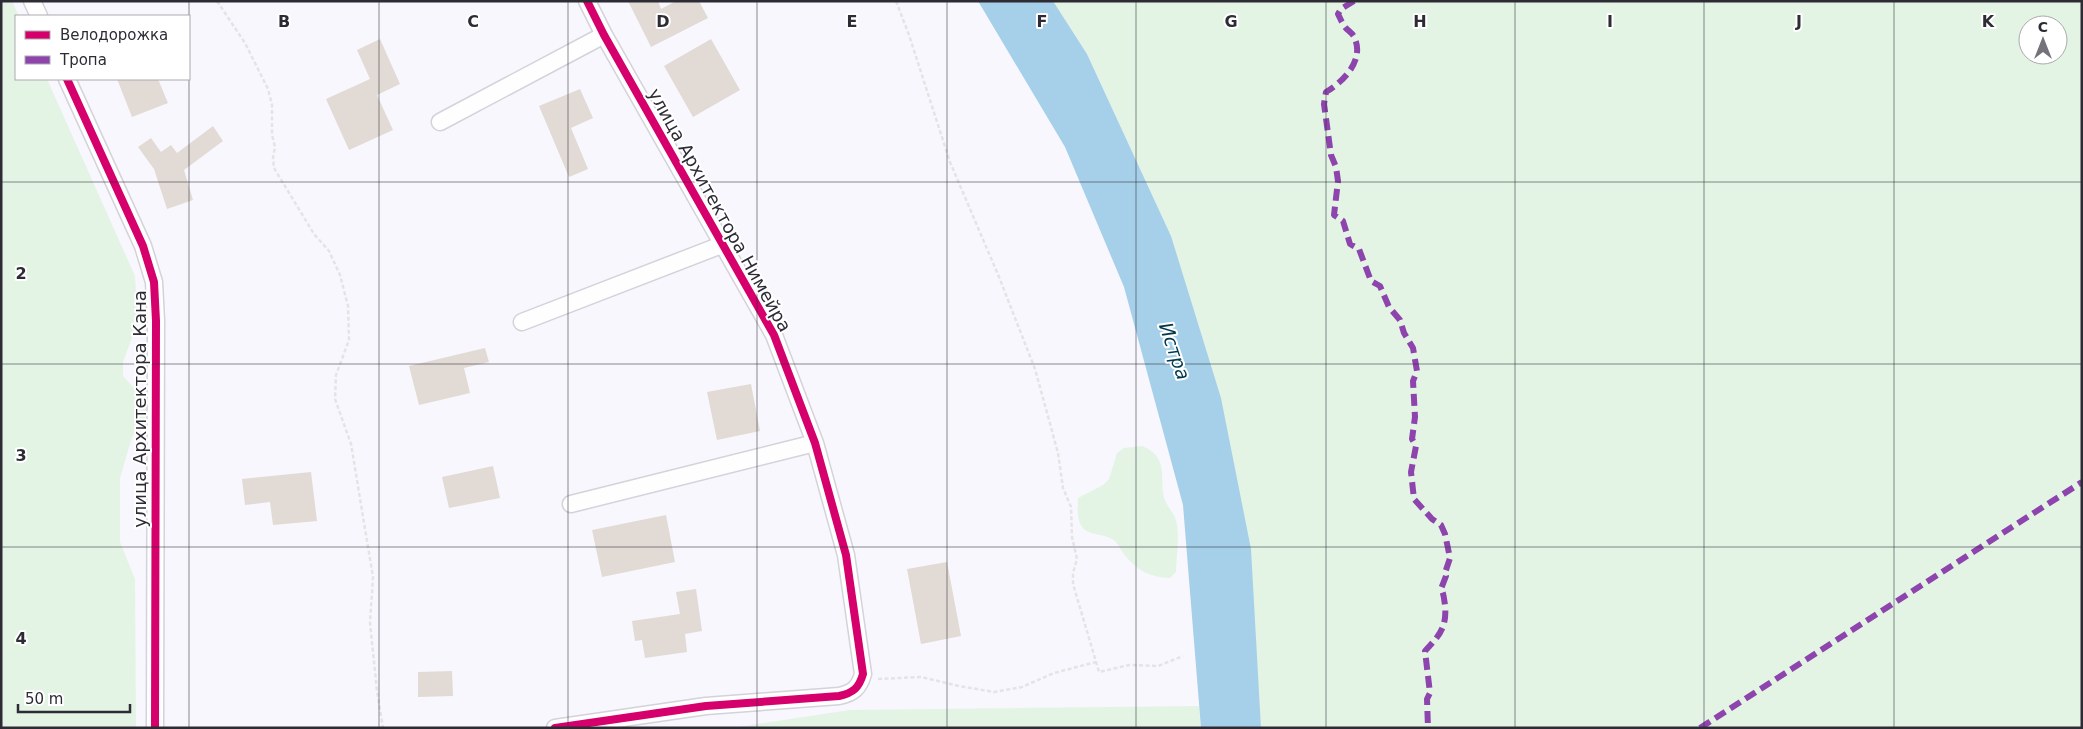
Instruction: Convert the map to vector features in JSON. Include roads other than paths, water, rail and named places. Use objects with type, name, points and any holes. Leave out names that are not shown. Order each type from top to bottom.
[{"type":"street","points":[[32,1],[39,15]]},
{"type":"street","name":"улица Архитектора Нимейра","points":[[555,728],[706,706],[839,696],[849,693],[860,686],[863,674],[846,555],[815,443],[774,335],[604,35],[587,1]]},
{"type":"street","points":[[440,122],[604,35]]},
{"type":"street","name":"улица Архитектора Кана","points":[[67,80],[143,246],[154,282],[156,321],[155,728]]},
{"type":"street","points":[[522,322],[724,244]]},
{"type":"street","points":[[571,504],[815,443]]},
{"type":"water","name":"Истра","points":[[978,1],[1053,1],[1087,54],[1171,236],[1221,398],[1251,549],[1261,728],[1201,728],[1183,505],[1124,287],[1065,147]]}]
